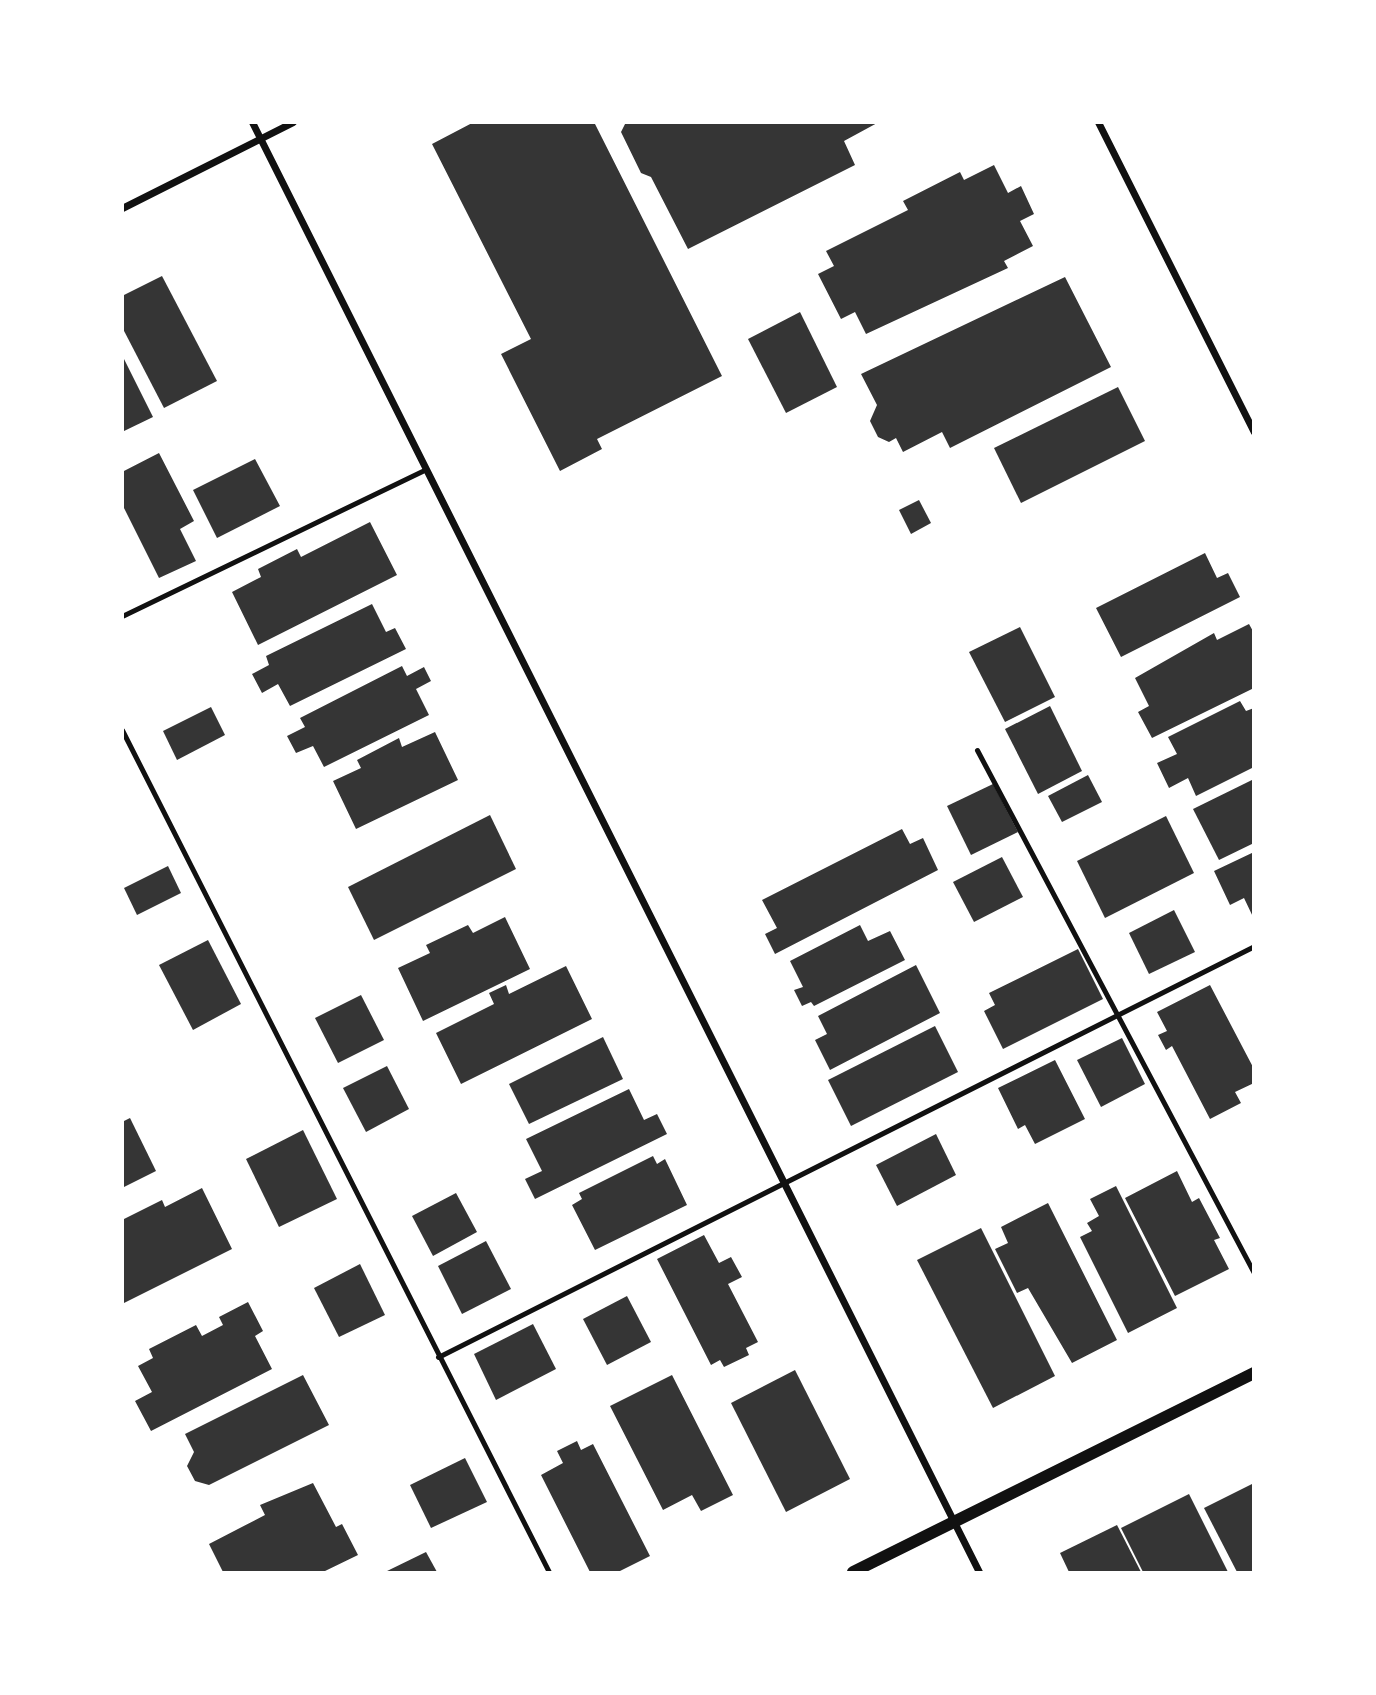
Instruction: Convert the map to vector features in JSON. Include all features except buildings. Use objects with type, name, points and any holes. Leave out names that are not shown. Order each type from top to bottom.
[{"type":"street","points":[[252,122],[979,1573]]},
{"type":"street","points":[[122,208],[293,122]]},
{"type":"street","points":[[1099,125],[1254,432]]},
{"type":"street","points":[[853,1573],[1254,1373]]},
{"type":"lane","points":[[1099,125],[1110,122]]},
{"type":"lane","points":[[122,615],[426,469]]},
{"type":"lane","points":[[122,730],[549,1573]]},
{"type":"lane","points":[[977,750],[1254,1273]]},
{"type":"lane","points":[[438,1357],[1115,1012],[1254,946]]}]
